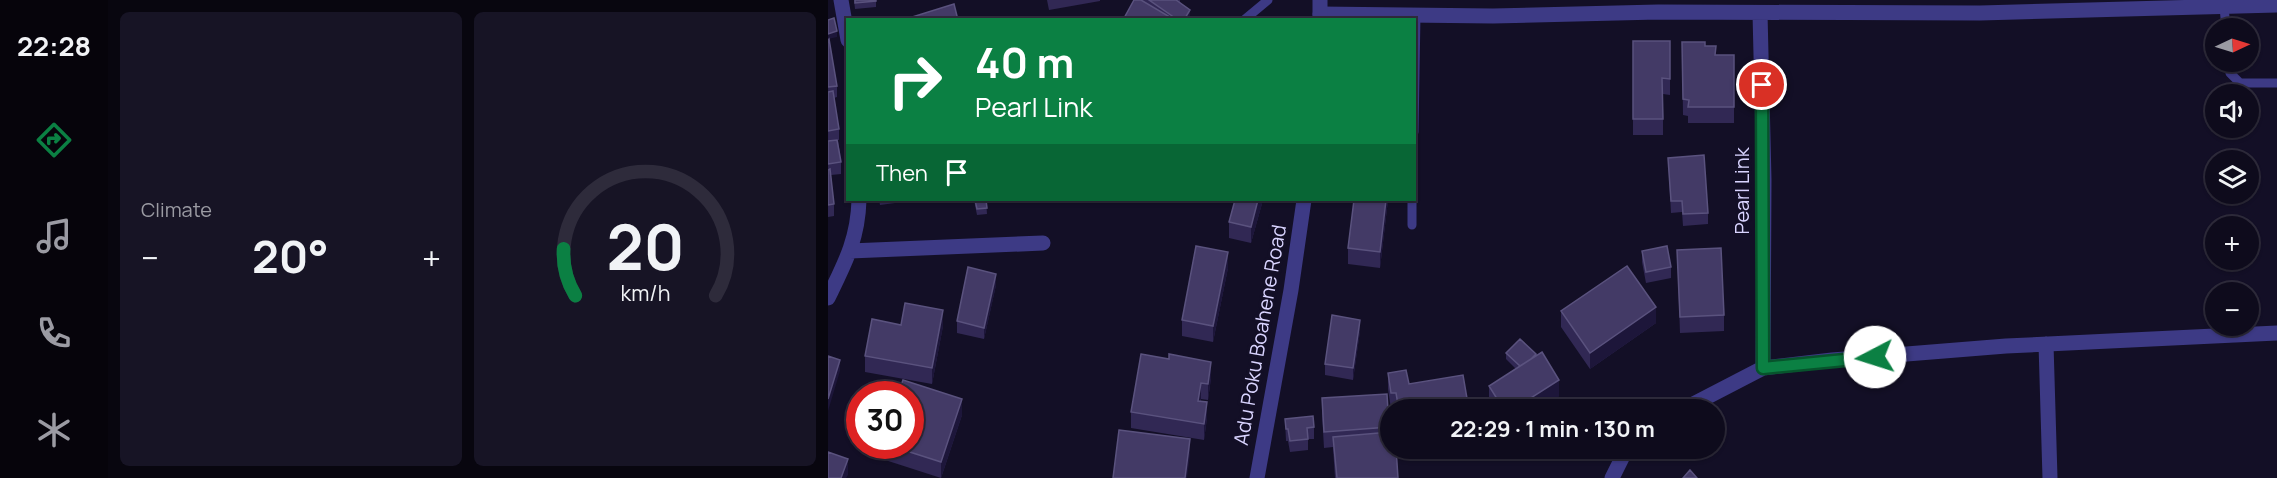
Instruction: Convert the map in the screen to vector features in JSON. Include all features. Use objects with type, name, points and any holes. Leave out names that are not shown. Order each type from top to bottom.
[{"type":"street","points":[[841,0],[846,29]]},
{"type":"street","points":[[1320,11],[1493,16],[1658,6],[1760,13],[1980,13],[2277,5]]},
{"type":"street","name":"Pearl Link","points":[[1760,13],[1764,180],[1763,368]]},
{"type":"street","points":[[828,298],[850,251],[858,225],[859,201]]},
{"type":"street","name":"Adu Poku Boahene Road","points":[[1257,478],[1291,290],[1304,201]]},
{"type":"street","points":[[850,251],[1043,243]]},
{"type":"street","points":[[1703,399],[1763,368],[1832,360],[2046,344],[2277,333]]},
{"type":"street","points":[[2046,344],[2050,478]]},
{"type":"street","points":[[1612,478],[1622,459]]},
{"type":"lane","points":[[1246,18],[1268,0]]},
{"type":"lane","points":[[2224,7],[2225,18]]},
{"type":"lane","points":[[2230,72],[2240,83],[2277,83]]},
{"type":"lane","points":[[1412,201],[1412,225]]},
{"type":"building","points":[[855,0],[876,0],[876,1],[855,3]]},
{"type":"building","points":[[1134,0],[1141,0],[1172,18],[1124,18]]},
{"type":"building","points":[[1149,0],[1176,0],[1190,10],[1185,18],[1175,18]]},
{"type":"building","points":[[954,4],[958,18],[912,18]]},
{"type":"building","points":[[834,18],[837,31],[828,34],[828,20]]},
{"type":"building","points":[[828,40],[837,86],[828,87]]},
{"type":"building","points":[[1633,41],[1670,41],[1670,79],[1662,78],[1663,119],[1633,119]]},
{"type":"building","points":[[1682,42],[1705,42],[1705,46],[1716,46],[1715,55],[1734,55],[1734,107],[1688,107],[1689,100],[1683,99]]},
{"type":"building","points":[[833,91],[839,129],[828,131],[828,92]]},
{"type":"building","points":[[837,140],[841,162],[828,164],[828,141]]},
{"type":"building","points":[[1704,155],[1708,213],[1683,214],[1682,201],[1671,201],[1668,158]]},
{"type":"building","points":[[830,169],[834,204],[828,205],[828,170]]},
{"type":"building","points":[[975,201],[986,201],[987,208],[977,209]]},
{"type":"building","points":[[1235,201],[1258,201],[1251,227],[1229,222]]},
{"type":"building","points":[[1354,201],[1386,201],[1380,252],[1348,248]]},
{"type":"building","points":[[1196,246],[1228,252],[1213,326],[1182,320]]},
{"type":"building","points":[[1667,246],[1671,267],[1646,272],[1642,251]]},
{"type":"building","points":[[1721,248],[1724,315],[1680,317],[1677,250]]},
{"type":"building","points":[[1627,266],[1656,307],[1590,353],[1561,311]]},
{"type":"building","points":[[968,267],[996,274],[984,328],[957,321]]},
{"type":"building","points":[[905,303],[943,310],[932,368],[865,356],[872,319],[901,325]]},
{"type":"building","points":[[1332,315],[1360,320],[1353,368],[1325,364]]},
{"type":"building","points":[[1520,339],[1536,354],[1520,366],[1506,353]]},
{"type":"building","points":[[1542,352],[1559,380],[1529,399],[1497,399],[1489,386]]},
{"type":"building","points":[[1141,354],[1169,359],[1169,354],[1211,362],[1208,384],[1201,383],[1198,401],[1207,402],[1204,424],[1131,412]]},
{"type":"building","points":[[828,356],[840,360],[828,399]]},
{"type":"building","points":[[1406,370],[1409,384],[1463,375],[1467,399],[1397,399],[1396,393],[1391,393],[1388,373]]},
{"type":"building","points":[[924,387],[962,399],[941,462],[924,457]]},
{"type":"building","points":[[1387,394],[1387,399],[1380,399],[1380,428],[1324,432],[1322,398]]},
{"type":"building","points":[[1313,416],[1314,427],[1307,428],[1308,439],[1290,441],[1285,419]]},
{"type":"building","points":[[1119,430],[1190,439],[1185,478],[1113,478]]},
{"type":"building","points":[[1380,433],[1380,459],[1397,459],[1398,478],[1337,478],[1333,437]]},
{"type":"building","points":[[828,452],[848,459],[841,478],[828,478]]},
{"type":"building","points":[[1690,470],[1697,478],[1683,478]]},
{"type":"route","points":[[1762,85],[1763,368],[1875,357]]}]
